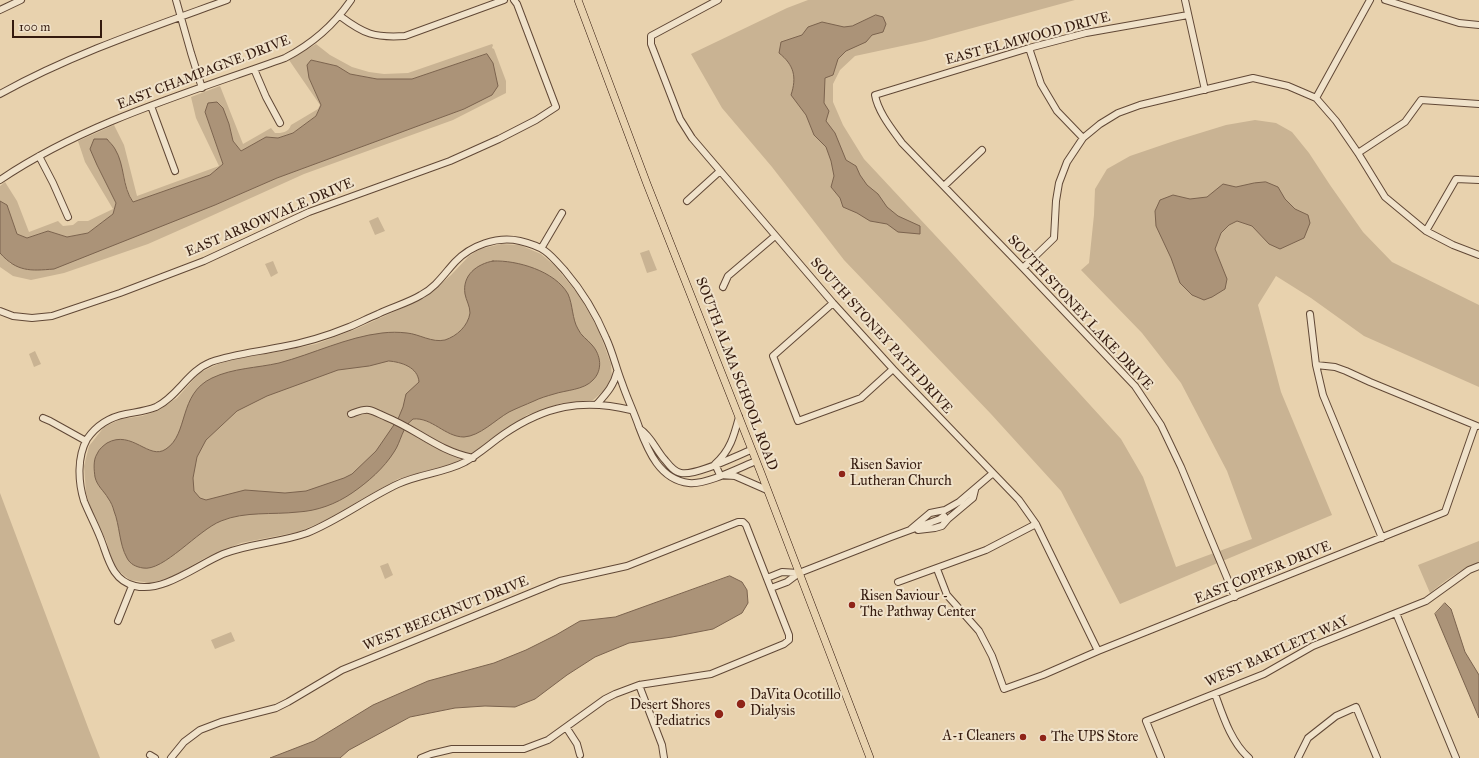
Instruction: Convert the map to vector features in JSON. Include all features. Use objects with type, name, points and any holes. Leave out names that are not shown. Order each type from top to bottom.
[{"type":"main road","name":"SOUTH ALMA SCHOOL ROAD","points":[[578,0],[647,184],[756,461],[870,758]]},
{"type":"street","points":[[0,10],[21,0]]},
{"type":"street","points":[[176,0],[202,88]]},
{"type":"street","points":[[0,94],[80,54],[227,0]]},
{"type":"street","name":"EAST CHAMPAGNE DRIVE","points":[[0,180],[39,156],[78,136],[151,106],[285,58],[317,38],[340,16],[352,0]]},
{"type":"street","points":[[340,16],[370,35],[389,37],[405,36],[504,0]]},
{"type":"street","name":"EAST ARROWVALE DRIVE","points":[[0,311],[13,316],[32,318],[52,316],[120,293],[204,261],[309,212],[450,161],[499,139],[536,120],[556,107],[517,4],[514,0]]},
{"type":"street","name":"SOUTH STONEY PATH DRIVE","points":[[718,0],[650,36],[651,44],[680,119],[692,138],[833,303],[893,369],[1019,500],[1036,524],[1098,650]]},
{"type":"street","points":[[1185,0],[1205,90]]},
{"type":"street","points":[[1316,98],[1370,0]]},
{"type":"street","points":[[1386,0],[1459,23],[1479,25]]},
{"type":"street","name":"EAST ELMWOOD DRIVE","points":[[875,94],[1029,48],[1086,33],[1188,15]]},
{"type":"street","points":[[1029,48],[1041,84],[1057,111],[1083,138]]},
{"type":"street","points":[[254,69],[266,97],[280,123]]},
{"type":"street","points":[[1023,268],[1054,238],[1056,201],[1059,184],[1067,162],[1083,138],[1100,124],[1118,113],[1140,105],[1253,78],[1288,86],[1316,98],[1336,121],[1385,197],[1426,231],[1453,245],[1479,255]]},
{"type":"street","name":"SOUTH STONEY LAKE DRIVE","points":[[875,94],[876,102],[902,143],[1135,386],[1161,426],[1181,467],[1235,597]]},
{"type":"street","points":[[1358,153],[1405,122],[1421,100],[1479,104]]},
{"type":"street","points":[[151,106],[175,170]]},
{"type":"street","points":[[944,186],[982,150]]},
{"type":"street","points":[[39,156],[68,217]]},
{"type":"street","points":[[687,201],[720,171]]},
{"type":"street","points":[[1426,231],[1456,179],[1479,180]]},
{"type":"street","points":[[542,247],[562,213]]},
{"type":"street","points":[[722,287],[728,276],[776,236]]},
{"type":"street","points":[[631,410],[597,404],[580,404],[551,410],[523,421],[499,437],[473,458],[456,466],[426,474],[402,483],[368,499],[343,516],[306,533],[236,549],[205,562],[173,580],[158,586],[146,588],[132,586],[118,577],[112,570],[103,542],[84,499],[80,464],[86,441],[96,428],[113,417],[155,408],[169,399],[199,368],[209,363],[241,353],[279,348],[310,341],[343,330],[421,295],[434,286],[457,260],[468,251],[491,241],[505,240],[515,240],[542,247],[555,260],[582,293],[596,317],[611,349],[631,410],[642,437],[651,455],[662,471],[672,479],[686,483],[699,483],[756,461]]},
{"type":"street","points":[[833,303],[773,356],[798,421],[861,398],[893,369]]},
{"type":"street","points":[[1310,314],[1316,365],[1323,395],[1382,538]]},
{"type":"street","points":[[1316,365],[1334,367],[1346,371],[1477,426]]},
{"type":"street","points":[[597,404],[610,390],[615,382],[618,371]]},
{"type":"street","points":[[351,414],[370,410],[395,421],[439,447],[459,455],[473,458]]},
{"type":"street","points":[[715,464],[728,451],[734,437],[738,417]]},
{"type":"street","points":[[43,418],[86,441]]},
{"type":"street","name":"EAST COPPER DRIVE","points":[[937,569],[947,594],[979,631],[992,656],[1004,689],[1043,675],[1098,650],[1235,597],[1445,512],[1477,426]]},
{"type":"street","points":[[640,429],[647,433],[656,449],[671,468],[680,474],[690,473],[751,450]]},
{"type":"street","points":[[715,464],[720,475]]},
{"type":"street","points":[[690,473],[691,483]]},
{"type":"street","points":[[771,588],[787,582],[799,573],[940,519],[993,473]]},
{"type":"street","points":[[720,475],[735,476],[767,490]]},
{"type":"street","points":[[910,530],[930,513],[945,515],[954,514],[973,498],[975,490]]},
{"type":"street","name":"WEST BEECHNUT DRIVE","points":[[172,757],[184,742],[200,730],[221,722],[276,708],[342,670],[560,581],[628,566],[738,522],[743,522],[749,530],[767,578]]},
{"type":"street","points":[[898,582],[986,550],[1036,524]]},
{"type":"street","name":"WEST BARTLETT WAY","points":[[1161,758],[1146,721],[1264,674],[1313,646],[1426,601],[1469,570],[1479,566]]},
{"type":"street","points":[[421,758],[452,749],[497,752],[524,749],[540,744],[616,694],[639,685],[711,674],[784,644],[789,640],[789,635],[767,578],[782,572],[799,573]]},
{"type":"street","points":[[118,621],[132,586]]},
{"type":"street","points":[[1396,614],[1456,758]]},
{"type":"street","points":[[639,685],[662,745],[664,758]]},
{"type":"street","points":[[1215,694],[1229,730],[1242,752],[1249,758]]},
{"type":"street","points":[[1298,758],[1308,738],[1336,716],[1356,707],[1377,758]]},
{"type":"street","points":[[566,727],[577,744],[580,754]]},
{"type":"shaded area","points":[[808,0],[1075,0],[925,41],[855,56],[840,70],[833,84],[833,102],[843,125],[864,159],[1121,439],[1143,477],[1176,567],[1252,539],[1227,471],[1181,383],[1142,333],[1081,270],[1089,263],[1095,189],[1107,169],[1130,156],[1226,125],[1255,120],[1276,123],[1292,132],[1309,153],[1363,232],[1392,262],[1479,305],[1479,387],[1364,336],[1311,298],[1276,276],[1258,305],[1281,392],[1332,515],[1120,604],[1061,491],[991,414],[844,260],[772,167],[722,108],[691,54],[787,8]]},
{"type":"shaded area","points":[[876,15],[883,17],[886,24],[883,32],[872,35],[866,42],[846,51],[838,59],[833,75],[825,78],[824,103],[829,111],[826,121],[835,133],[846,160],[856,166],[867,185],[878,194],[887,207],[898,216],[920,226],[920,234],[898,232],[887,224],[870,221],[843,207],[840,198],[831,187],[834,176],[826,147],[814,135],[806,115],[791,95],[794,83],[793,72],[788,62],[779,53],[781,42],[802,35],[808,27],[822,22],[844,27],[852,26]]},
{"type":"shaded area","points":[[316,44],[330,55],[352,67],[369,72],[384,74],[408,73],[492,44],[492,48],[494,49],[506,81],[506,93],[453,120],[304,174],[148,244],[64,273],[31,280],[13,276],[0,267],[0,253],[11,264],[215,205],[277,178],[464,109],[487,55],[412,79],[377,79],[350,74],[337,66],[311,60],[309,78],[321,105],[316,116],[293,133],[278,138],[266,137],[241,151],[233,141],[229,124],[205,112],[223,164],[210,175],[133,202],[128,193],[123,172],[97,165],[116,203],[113,214],[88,233],[67,237],[48,231],[27,238],[17,234],[7,205],[0,201],[0,186],[5,182],[17,201],[29,232],[58,221],[63,226],[73,225],[78,221],[88,221],[113,209],[85,162],[78,141],[114,125],[124,145],[137,196],[219,166],[196,118],[191,97],[220,86],[243,144],[271,128],[275,133],[282,133],[286,131],[291,125],[318,109],[320,105],[289,60]]},
{"type":"shaded area","points":[[487,54],[493,63],[498,86],[492,95],[464,109],[277,178],[215,205],[54,269],[24,269],[12,264],[0,253],[0,201],[7,205],[17,234],[27,238],[48,231],[67,237],[88,233],[113,214],[116,203],[90,149],[94,139],[107,139],[114,148],[118,155],[129,196],[133,202],[210,175],[223,164],[205,112],[208,103],[217,102],[223,108],[233,141],[241,151],[266,137],[278,138],[293,133],[316,116],[321,105],[309,78],[307,65],[311,60],[337,66],[350,74],[377,79],[412,79]]},
{"type":"shaded area","points":[[1266,182],[1278,187],[1285,199],[1295,209],[1308,215],[1310,223],[1304,238],[1280,249],[1269,244],[1252,226],[1237,221],[1229,225],[1221,233],[1215,249],[1227,279],[1225,289],[1204,300],[1192,295],[1180,283],[1171,258],[1156,226],[1155,211],[1160,200],[1173,195],[1190,199],[1207,197],[1223,184],[1236,187]]},
{"type":"shaded area","points":[[378,217],[385,231],[375,235],[369,221]]},
{"type":"shaded area","points":[[501,244],[520,245],[541,254],[554,265],[579,295],[598,329],[611,364],[612,378],[605,390],[593,400],[562,403],[527,415],[474,452],[454,463],[398,479],[360,500],[336,516],[298,532],[241,543],[205,558],[170,578],[150,583],[130,580],[116,569],[106,540],[94,519],[86,493],[84,466],[89,446],[104,427],[121,419],[142,416],[157,411],[177,398],[199,373],[218,364],[240,358],[316,344],[356,329],[424,298],[451,275],[469,256],[480,249]]},
{"type":"shaded area","points":[[649,250],[657,270],[647,273],[640,253]]},
{"type":"shaded area","points":[[273,261],[278,273],[271,277],[265,264]]},
{"type":"shaded area","points":[[487,262],[513,262],[535,268],[554,279],[562,286],[570,298],[578,329],[595,349],[599,358],[600,362],[598,372],[593,380],[580,388],[541,398],[515,409],[482,431],[470,436],[457,436],[426,421],[413,419],[406,426],[394,452],[381,469],[358,489],[346,497],[326,506],[305,511],[249,515],[230,518],[212,526],[160,564],[143,568],[130,562],[122,547],[112,506],[97,483],[95,477],[95,459],[104,445],[116,440],[124,440],[153,451],[160,452],[166,449],[178,434],[189,404],[201,385],[212,378],[228,372],[279,363],[369,335],[398,332],[440,341],[445,340],[458,333],[467,322],[470,310],[465,294],[466,281],[468,276],[476,268]],"holes":[[[389,361],[404,364],[412,369],[416,373],[419,382],[406,394],[398,419],[376,451],[352,474],[306,491],[285,493],[245,490],[206,500],[200,498],[194,491],[193,478],[197,457],[206,440],[237,411],[267,396],[338,370],[369,366]]]},
{"type":"shaded area","points":[[35,351],[41,364],[34,367],[29,354]]},
{"type":"shaded area","points":[[0,493],[89,730],[100,758],[0,758]]},
{"type":"shaded area","points":[[1479,541],[1479,563],[1459,572],[1430,593],[1418,565]]},
{"type":"shaded area","points":[[388,563],[393,575],[385,579],[380,566]]},
{"type":"shaded area","points":[[730,576],[742,582],[747,590],[748,603],[742,613],[713,629],[629,643],[595,657],[567,675],[535,699],[515,707],[485,706],[455,708],[410,717],[349,750],[340,758],[270,758],[314,741],[373,705],[428,681],[494,663],[526,650],[580,621],[615,617]]},
{"type":"shaded area","points":[[1445,603],[1451,609],[1465,652],[1479,675],[1479,718],[1435,614]]},
{"type":"shaded area","points":[[231,632],[235,641],[215,649],[211,640]]},
{"type":"place","name":"Risen Savior Lutheran Church","points":[[842,474]]},
{"type":"place","name":"Risen Saviour - The Pathway Center","points":[[852,605]]},
{"type":"place","name":"DaVita Ocotillo Dialysis","points":[[741,704]]},
{"type":"place","name":"Desert Shores Pediatrics","points":[[719,714]]},
{"type":"place","name":"A-1 Cleaners","points":[[1023,737]]},
{"type":"place","name":"The UPS Store","points":[[1043,738]]}]
